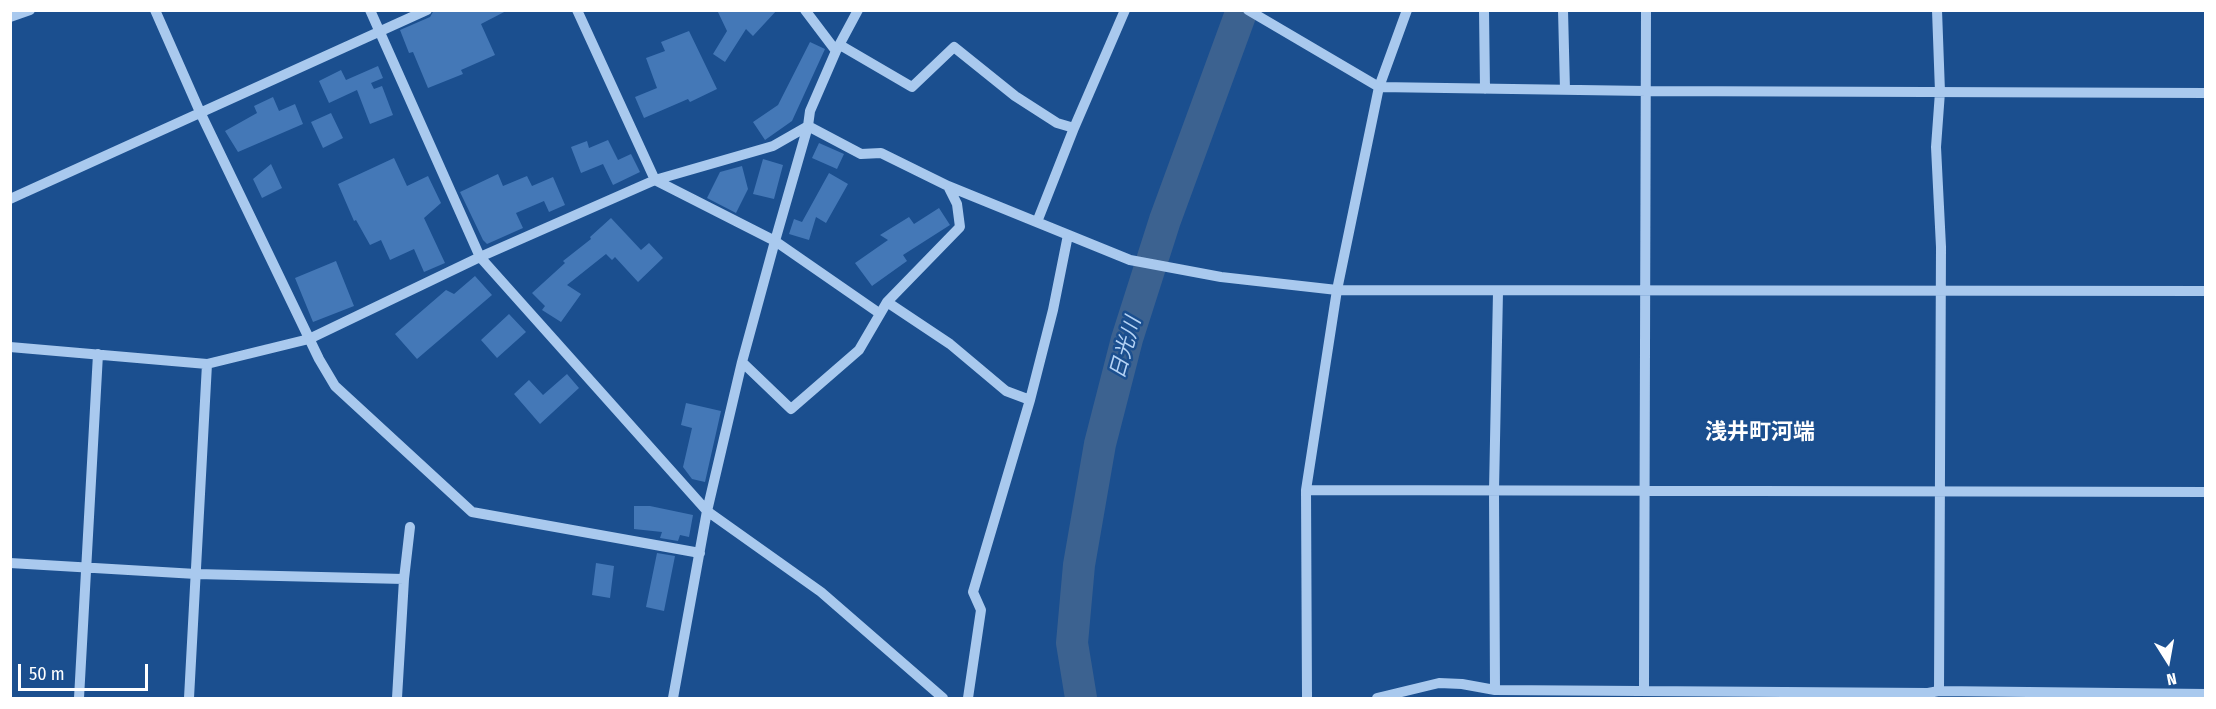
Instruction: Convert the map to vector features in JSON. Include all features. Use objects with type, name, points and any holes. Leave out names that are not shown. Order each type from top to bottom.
[{"type":"street","points":[[10,17],[30,10]]},
{"type":"street","points":[[155,10],[200,112],[334,387],[472,512],[700,553]]},
{"type":"street","points":[[370,10],[480,258],[707,511],[820,592],[943,699]]},
{"type":"street","points":[[10,199],[427,10]]},
{"type":"street","points":[[578,10],[655,180],[775,241],[879,313]]},
{"type":"street","points":[[805,10],[838,48],[912,87],[954,47],[1015,96],[1057,123],[1074,128]]},
{"type":"street","points":[[674,699],[707,511],[742,362],[808,126],[810,111],[858,10]]},
{"type":"street","points":[[1037,222],[1074,128],[1125,10]]},
{"type":"street","points":[[1248,10],[1379,87],[1646,91],[2205,93]]},
{"type":"street","points":[[1307,699],[1306,490],[1337,291],[1379,87],[1407,10]]},
{"type":"street","points":[[1484,10],[1485,89]]},
{"type":"street","points":[[1563,10],[1565,90]]},
{"type":"street","points":[[1644,689],[1646,10]]},
{"type":"street","points":[[1932,694],[1940,491],[1941,247],[1936,147],[1940,92],[1937,10]]},
{"type":"street","points":[[10,348],[207,364],[309,339],[480,258],[655,180],[773,146],[808,126]]},
{"type":"street","points":[[808,126],[861,154],[881,153],[948,186],[1130,260],[1221,277],[1337,291],[2205,291]]},
{"type":"street","points":[[742,362],[791,409],[859,350],[887,302],[960,227],[957,204],[948,186]]},
{"type":"street","points":[[968,699],[981,610],[973,592],[1030,399],[1053,310],[1068,234]]},
{"type":"street","points":[[1495,690],[1494,490],[1498,292]]},
{"type":"street","points":[[887,302],[950,344],[1006,391],[1030,399]]},
{"type":"street","points":[[79,699],[98,354]]},
{"type":"street","points":[[189,699],[207,364]]},
{"type":"street","points":[[1306,490],[2205,492]]},
{"type":"street","points":[[397,699],[404,579],[410,527]]},
{"type":"street","points":[[10,563],[196,574],[404,579]]},
{"type":"street","points":[[1377,699],[1439,683],[1462,684],[1495,690],[1578,694],[1644,689],[1784,695],[2205,694]]},
{"type":"building","points":[[434,10],[508,10],[481,24],[495,55],[461,70],[463,74],[428,88],[413,52],[409,53],[400,30],[430,17]]},
{"type":"building","points":[[717,10],[777,10],[753,36],[746,29],[725,62],[713,54],[727,31]]},
{"type":"building","points":[[689,31],[717,89],[690,102],[688,99],[644,118],[635,97],[657,88],[646,58],[665,51],[661,42]]},
{"type":"building","points":[[810,42],[825,49],[792,121],[765,140],[753,122],[778,105]]},
{"type":"building","points":[[378,66],[383,78],[371,83],[374,89],[382,86],[393,115],[370,124],[357,90],[329,103],[319,81],[341,70],[346,80]]},
{"type":"building","points":[[273,97],[279,111],[295,104],[303,124],[238,152],[225,131],[257,113],[254,106]]},
{"type":"building","points":[[331,113],[343,138],[323,148],[311,122]]},
{"type":"building","points":[[608,140],[618,160],[631,154],[640,172],[613,185],[603,164],[581,173],[571,147],[587,141],[589,148]]},
{"type":"building","points":[[819,143],[844,154],[837,169],[812,158]]},
{"type":"building","points":[[394,158],[407,186],[428,176],[441,203],[424,218],[445,263],[424,272],[414,249],[390,260],[381,240],[370,245],[356,220],[354,221],[338,184]]},
{"type":"building","points":[[763,159],[783,165],[774,199],[753,194]]},
{"type":"building","points":[[271,164],[282,188],[262,198],[253,179]]},
{"type":"building","points":[[742,166],[748,189],[736,213],[707,198],[720,172]]},
{"type":"building","points":[[829,173],[848,184],[826,223],[816,217],[809,240],[789,234],[794,219],[802,222]]},
{"type":"building","points":[[498,174],[503,186],[527,176],[532,186],[553,177],[565,205],[549,212],[544,201],[516,213],[523,228],[487,244],[460,192]]},
{"type":"building","points":[[939,208],[950,225],[903,255],[907,261],[872,286],[855,263],[888,240],[880,235],[909,217],[914,224]]},
{"type":"building","points":[[611,218],[641,250],[649,243],[663,258],[638,282],[615,257],[612,260],[606,254],[567,285],[581,294],[561,322],[542,310],[545,306],[532,293],[565,263],[563,261],[591,239],[590,237]]},
{"type":"building","points":[[336,261],[354,306],[313,322],[295,278]]},
{"type":"building","points":[[475,276],[492,295],[417,359],[395,334],[446,290],[454,294]]},
{"type":"building","points":[[509,314],[526,332],[497,358],[481,340]]},
{"type":"building","points":[[567,374],[579,388],[540,424],[514,394],[529,380],[543,395]]},
{"type":"building","points":[[686,403],[721,411],[705,482],[692,479],[683,467],[692,428],[681,425]]},
{"type":"building","points":[[634,506],[650,506],[693,515],[689,537],[680,535],[678,541],[660,538],[662,532],[634,529]]},
{"type":"building","points":[[657,553],[675,556],[664,611],[646,607]]},
{"type":"building","points":[[596,563],[614,566],[610,598],[592,595]]},
{"type":"waterway","name":"日光川","points":[[1081,698],[1072,643],[1079,565],[1100,444],[1127,339],[1165,220],[1242,10]]},
{"type":"district","name":"浅井町河端","points":[[1760,433]]}]
